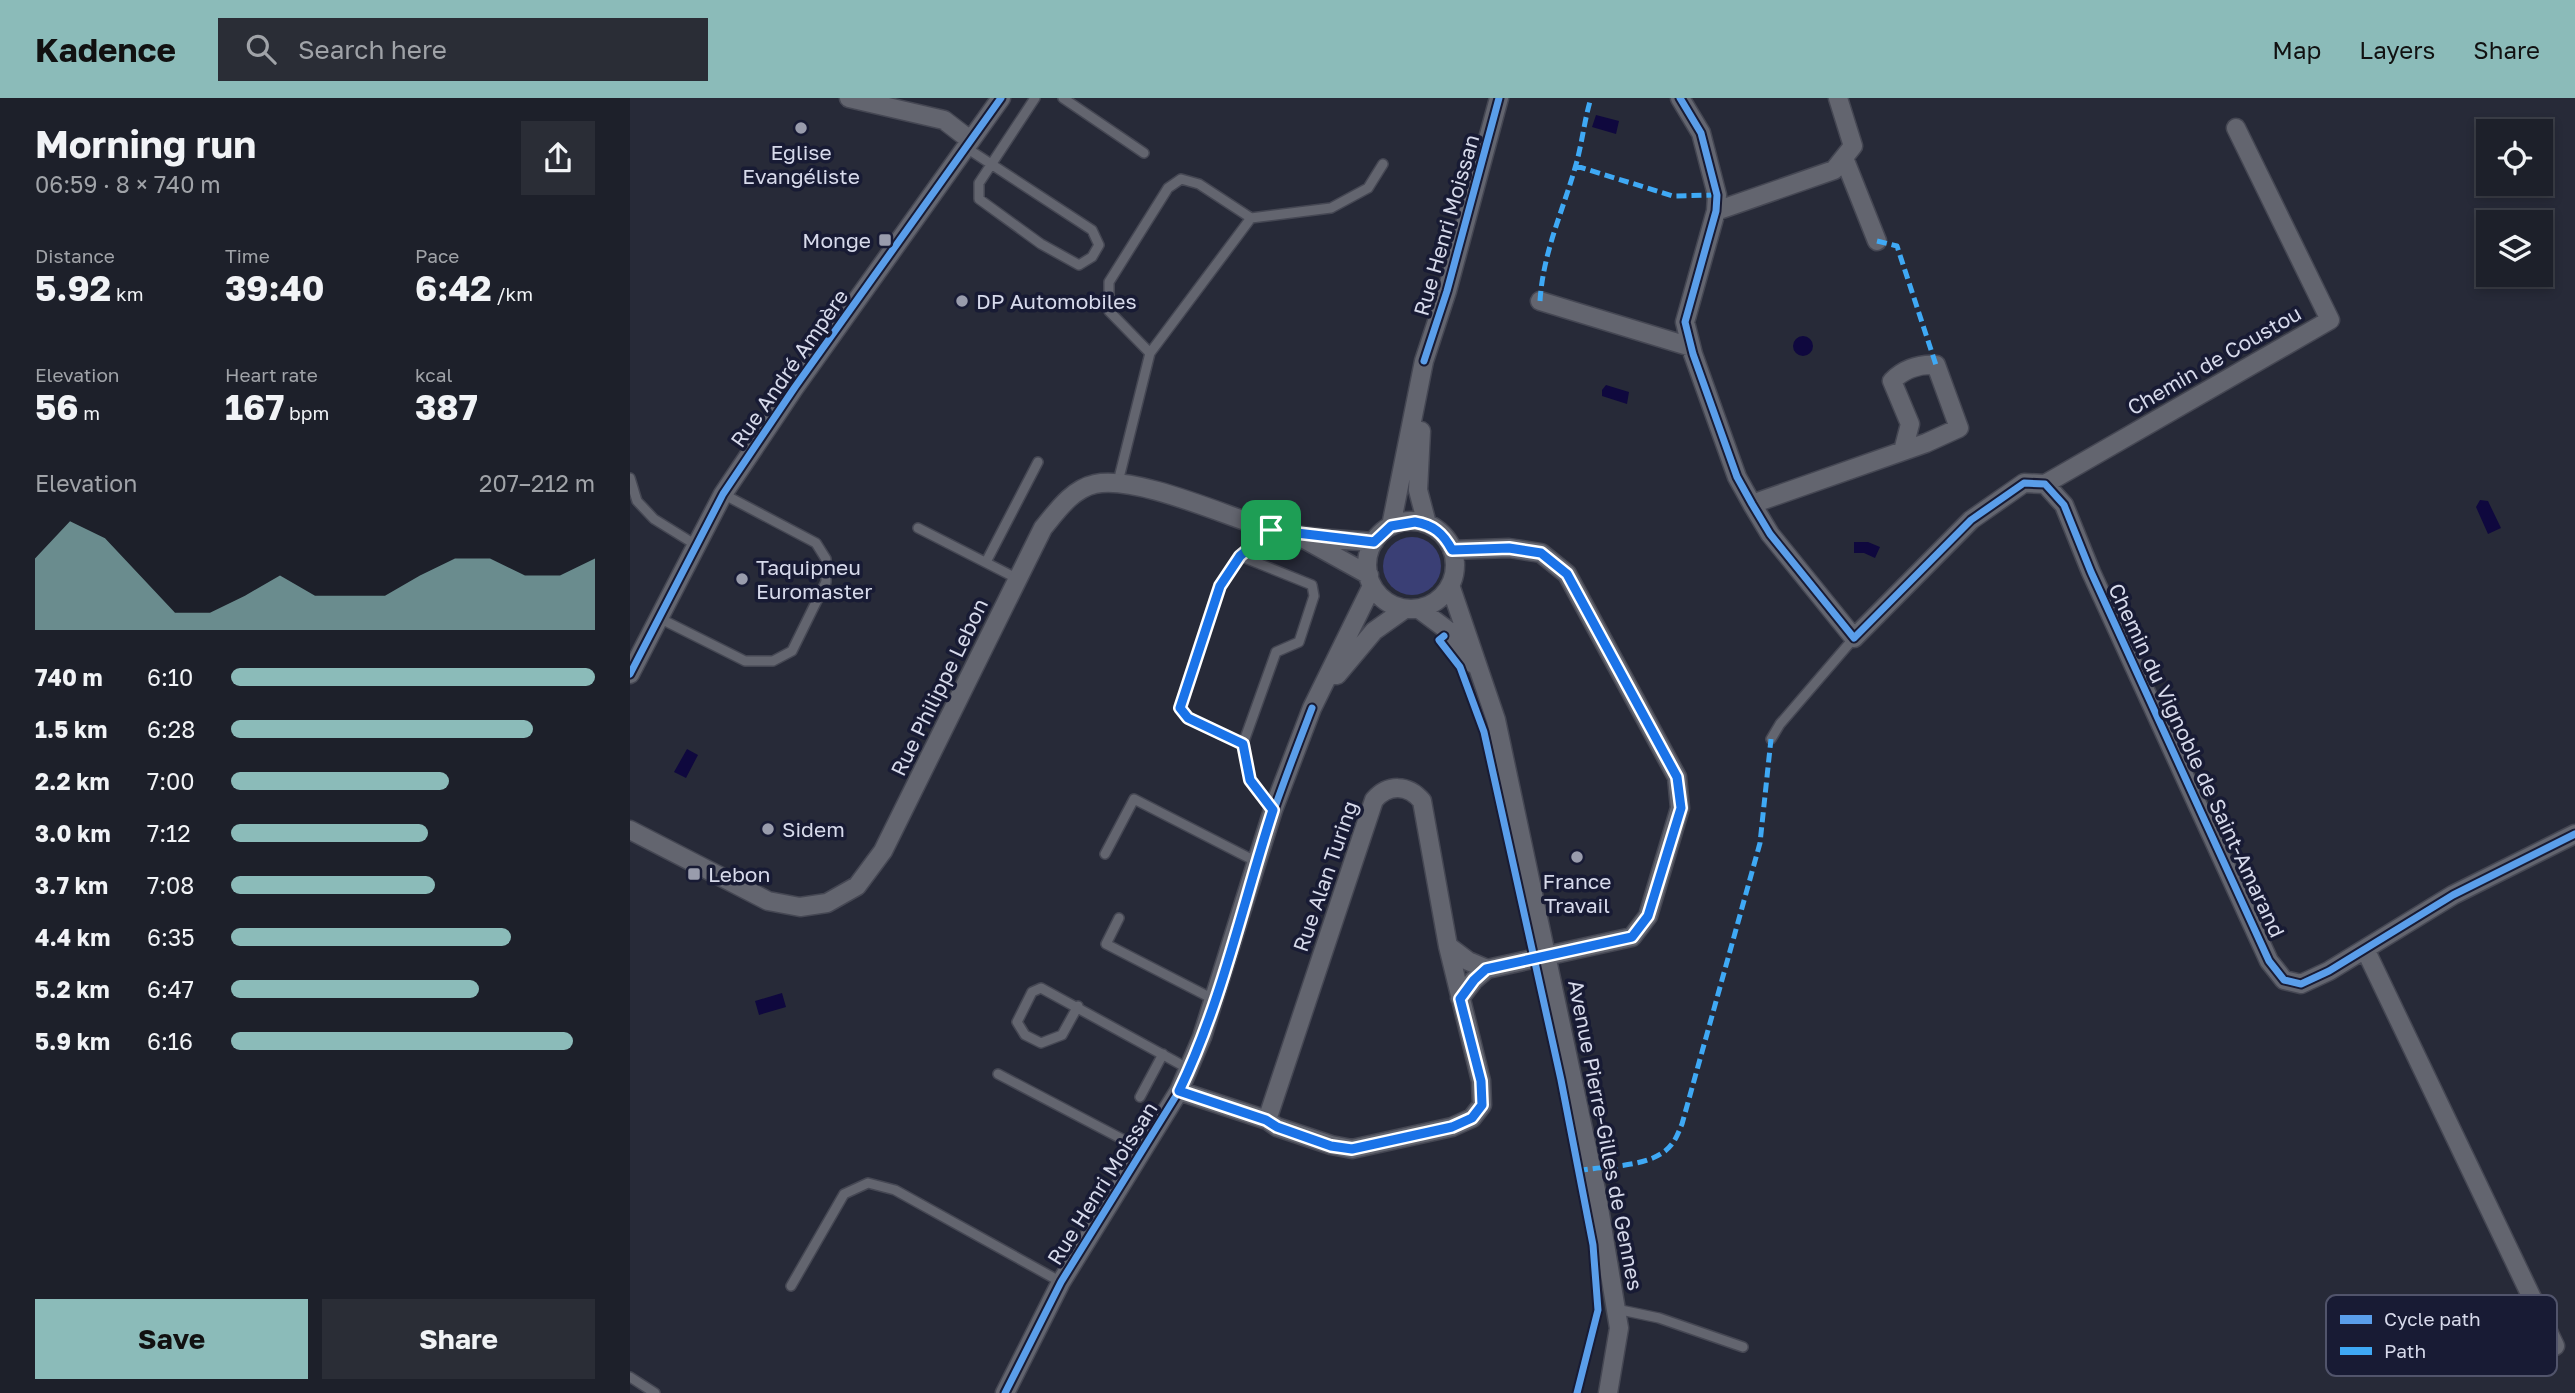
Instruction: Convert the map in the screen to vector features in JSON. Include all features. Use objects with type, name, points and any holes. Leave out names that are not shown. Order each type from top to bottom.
[{"type":"street","points":[[849,98],[944,120],[968,144]]},
{"type":"street","name":"Rue André Ampère","points":[[630,674],[723,494],[795,387],[1002,98]]},
{"type":"street","name":"Rue Henri Moissan","points":[[1391,526],[1401,490],[1424,361],[1447,291],[1499,98]]},
{"type":"street","points":[[1680,98],[1701,133],[1717,195],[1716,211],[1685,322],[1691,347],[1737,477],[1752,504],[1770,534],[1854,638],[1971,520],[2024,483],[2045,484]]},
{"type":"street","points":[[1716,211],[1834,170],[1853,146],[1838,98]]},
{"type":"street","name":"Chemin de Coustou","points":[[2045,484],[2330,320],[2236,128]]},
{"type":"street","points":[[1844,158],[1877,241]]},
{"type":"street","points":[[1540,300],[1691,347]]},
{"type":"street","name":"Rue Henri Moissan","points":[[1424,361],[1418,490],[1427,524]]},
{"type":"street","points":[[1752,504],[1903,451],[1959,428],[1936,365],[1920,364],[1900,373],[1892,381],[1910,424],[1903,451]]},
{"type":"street","name":"Rue Philippe Lebon","points":[[630,830],[768,901],[800,907],[827,903],[857,886],[883,851],[1043,528],[1067,499],[1093,484],[1118,482],[1170,496],[1271,530],[1374,542]]},
{"type":"street","name":"Chemin du Vignoble de Saint-Amarand","points":[[2045,484],[2064,505],[2091,572],[2269,961],[2284,980],[2301,984],[2329,971],[2453,895],[2575,834]]},
{"type":"street","points":[[1415,522],[1427,524],[1446,539],[1452,550],[1455,561],[1450,585],[1432,604],[1412,609],[1392,605],[1381,597],[1371,581],[1369,553],[1374,542],[1391,526],[1415,522]]},
{"type":"street","name":"Rue Philippe Lebon","points":[[1294,534],[1371,581]]},
{"type":"street","points":[[1452,550],[1509,548],[1541,553],[1567,574],[1677,777],[1681,808],[1648,916],[1632,937],[1486,969],[1460,999]]},
{"type":"street","name":"Rue Henri Moissan","points":[[1005,1393],[1062,1282],[1179,1091],[1189,1069],[1215,1000],[1273,810],[1312,708],[1371,581]]},
{"type":"street","name":"Avenue Pierre-Gilles de Gennes","points":[[1450,585],[1496,720],[1596,1190],[1619,1328],[1608,1393]]},
{"type":"street","name":"Rue Henri Moissan","points":[[1312,708],[1374,631],[1412,609]]},
{"type":"street","name":"Avenue Pierre-Gilles de Gennes","points":[[1412,609],[1450,632],[1484,683]]},
{"type":"street","name":"Rue Alan Turing","points":[[1179,1091],[1266,1120],[1331,1146],[1352,1149],[1452,1127],[1472,1118],[1482,1105],[1481,1081],[1448,946],[1422,801],[1416,793],[1408,789],[1390,788],[1381,792],[1374,800],[1266,1120]]},
{"type":"street","points":[[1448,946],[1468,961],[1486,969]]},
{"type":"street","points":[[2365,949],[2531,1295]]},
{"type":"lane","points":[[968,144],[992,165],[1092,230],[1099,246],[1092,257],[1079,265],[1041,244],[979,199],[979,183],[992,165],[1035,98]]},
{"type":"lane","points":[[1063,98],[1144,153]]},
{"type":"lane","points":[[1150,353],[1109,311],[1109,282],[1168,188],[1181,179],[1199,184],[1251,218],[1331,208],[1368,188],[1383,164]]},
{"type":"lane","points":[[1118,482],[1150,353],[1251,218]]},
{"type":"lane","points":[[986,562],[1038,462]]},
{"type":"lane","points":[[630,478],[637,501],[654,519],[696,545]]},
{"type":"lane","points":[[659,618],[745,660],[773,661],[792,651],[826,582],[825,559],[816,544],[723,494]]},
{"type":"lane","points":[[918,527],[1018,579]]},
{"type":"lane","points":[[1243,744],[1188,718],[1180,708],[1220,586],[1240,556],[1271,530]]},
{"type":"lane","points":[[1240,556],[1312,585],[1314,596],[1298,642],[1276,652],[1243,744],[1250,780],[1273,810]]},
{"type":"lane","points":[[1771,739],[1780,724],[1854,638]]},
{"type":"lane","points":[[1105,854],[1134,799],[1257,862]]},
{"type":"lane","points":[[1119,918],[1106,944],[1215,1000]]},
{"type":"lane","points":[[1078,1006],[1062,1035],[1041,1043],[1025,1035],[1017,1022],[1032,992],[1041,988],[1078,1006],[1189,1069]]},
{"type":"lane","points":[[1140,1097],[1163,1054]]},
{"type":"lane","points":[[998,1074],[1143,1150]]},
{"type":"lane","points":[[791,1286],[844,1194],[868,1183],[895,1191],[1062,1282]]},
{"type":"lane","points":[[1616,1310],[1659,1318],[1743,1347]]},
{"type":"lane","points":[[630,1377],[655,1393]]},
{"type":"shaded area","points":[[1596,115],[1619,121],[1616,134],[1592,127]]},
{"type":"shaded area","points":[[1803,336],[1810,339],[1813,346],[1810,353],[1803,356],[1796,353],[1793,346],[1796,339]]},
{"type":"shaded area","points":[[1606,385],[1629,392],[1627,404],[1602,396]]},
{"type":"shaded area","points":[[2480,500],[2488,501],[2501,528],[2488,534],[2476,507]]},
{"type":"shaded area","points":[[1406,537],[1418,537],[1433,545],[1441,560],[1441,572],[1433,587],[1418,595],[1406,595],[1391,587],[1383,572],[1383,560],[1391,545]]},
{"type":"shaded area","points":[[1854,542],[1868,542],[1880,547],[1875,558],[1864,553],[1854,553]]},
{"type":"shaded area","points":[[687,749],[698,755],[686,778],[674,772]]},
{"type":"shaded area","points":[[782,993],[786,1007],[759,1015],[755,1001]]},
{"type":"marked path","points":[[1540,301],[1549,250],[1577,159],[1591,98]]},
{"type":"marked path","points":[[1576,166],[1673,196],[1717,195]]},
{"type":"marked path","points":[[1877,241],[1897,246],[1936,365]]},
{"type":"marked path","points":[[1578,1171],[1628,1165],[1653,1158],[1664,1152],[1679,1132],[1760,843],[1771,739]]},
{"type":"cycle path","points":[[630,674],[723,494],[795,387],[1001,98]]},
{"type":"cycle path","points":[[1424,361],[1447,291],[1499,98]]},
{"type":"cycle path","points":[[1680,98],[1701,133],[1717,195],[1716,211],[1685,322],[1693,354],[1737,477],[1752,504],[1770,534],[1854,638],[1971,520],[2024,483],[2045,484],[2064,505],[2091,572],[2269,961],[2284,980],[2301,984],[2329,971],[2453,895],[2575,834]]},
{"type":"cycle path","points":[[1444,636],[1439,640],[1460,667],[1484,732],[1561,1080],[1593,1245],[1598,1310],[1577,1393]]},
{"type":"cycle path","points":[[1005,1393],[1061,1282],[1179,1091],[1212,1008],[1269,825],[1312,708]]},
{"type":"place","name":"Eglise Evangéliste","points":[[801,128]]},
{"type":"place","name":"Monge","points":[[885,240]]},
{"type":"place","name":"DP Automobiles","points":[[962,301]]},
{"type":"place","name":"Taquipneu Euromaster","points":[[742,579]]},
{"type":"place","name":"Sidem","points":[[768,829]]},
{"type":"place","name":"France Travail","points":[[1577,857]]},
{"type":"place","name":"Lebon","points":[[694,874]]},
{"type":"route","points":[[1415,522],[1427,524],[1437,530],[1452,550],[1509,548],[1541,553],[1567,574],[1677,777],[1681,808],[1648,916],[1632,937],[1486,969],[1460,999],[1481,1081],[1482,1105],[1472,1118],[1452,1127],[1352,1149],[1331,1146],[1277,1127],[1266,1120],[1179,1091],[1215,1000],[1273,810],[1250,780],[1243,744],[1188,718],[1180,708],[1220,586],[1240,556],[1271,530],[1374,542],[1391,526],[1415,522]]}]
